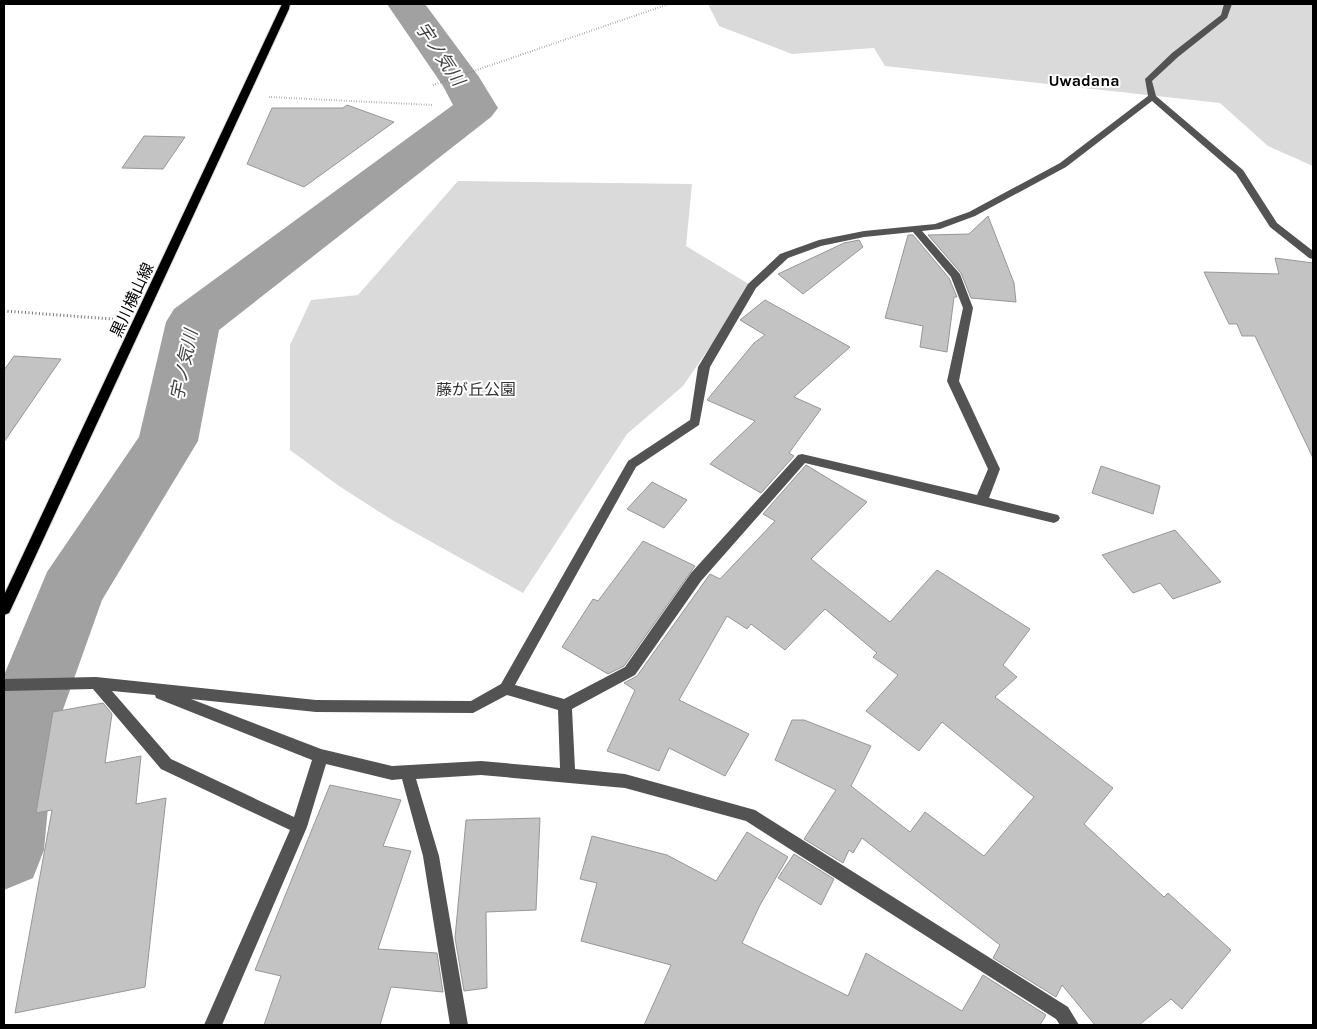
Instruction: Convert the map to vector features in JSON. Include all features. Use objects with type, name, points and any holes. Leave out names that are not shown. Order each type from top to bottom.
[{"type":"main road","name":"黒川横山線","points":[[4,609],[245,96],[286,4]]},
{"type":"street","points":[[1228,4],[1224,16],[1175,55],[1148,81],[1152,97],[1240,172],[1273,225],[1313,256]]},
{"type":"street","points":[[4,685],[96,683],[316,706],[473,707],[506,688],[632,464],[694,422],[704,367],[752,286],[784,256],[819,243],[864,234],[937,227],[972,214],[1063,164],[1152,97]]},
{"type":"street","points":[[915,229],[956,276],[968,308],[953,381],[994,469],[982,501]]},
{"type":"street","points":[[506,688],[566,706],[630,670],[696,577],[802,458],[1054,518]]},
{"type":"street","points":[[96,683],[166,764],[299,827]]},
{"type":"street","points":[[145,688],[321,756],[392,773],[482,768],[625,781],[750,815],[1062,1013],[1070,1025]]},
{"type":"street","points":[[566,706],[568,776]]},
{"type":"street","points":[[213,1025],[299,827],[321,756]]},
{"type":"street","points":[[407,772],[431,856],[459,1025]]},
{"type":"path","points":[[434,86],[669,4]]},
{"type":"path","points":[[245,96],[433,105]]},
{"type":"path","points":[[4,311],[138,321]]},
{"type":"green space","points":[[708,4],[1313,4],[1313,166],[1268,146],[1220,103],[885,66],[874,48],[792,54],[719,26]]},
{"type":"green space","name":"藤が丘公園","points":[[458,181],[692,184],[686,246],[752,286],[683,386],[627,434],[523,593],[392,520],[339,486],[290,450],[290,345],[311,300],[358,295]]},
{"type":"building","points":[[347,105],[394,122],[304,187],[247,164],[272,108],[343,108]]},
{"type":"building","points":[[144,136],[185,137],[163,169],[122,168]]},
{"type":"building","points":[[988,216],[1014,283],[1016,302],[971,298],[961,273],[928,235],[969,234]]},
{"type":"building","points":[[908,235],[913,235],[949,278],[957,297],[954,297],[947,352],[920,347],[923,326],[885,318]]},
{"type":"building","points":[[859,240],[863,247],[803,294],[778,274],[844,243]]},
{"type":"building","points":[[1275,258],[1313,263],[1313,458],[1255,336],[1242,336],[1237,324],[1229,324],[1204,272],[1279,274]]},
{"type":"building","points":[[765,300],[850,347],[794,397],[821,409],[789,453],[794,456],[761,493],[710,464],[755,421],[707,400],[754,343],[765,335],[740,320]]},
{"type":"building","points":[[14,356],[61,359],[4,442],[4,370]]},
{"type":"building","points":[[806,465],[867,502],[811,559],[890,622],[937,570],[1030,629],[1003,665],[1017,677],[995,697],[1113,788],[1084,824],[1164,897],[1168,893],[1231,950],[1182,1009],[1171,999],[1139,1025],[1095,1025],[1062,985],[1056,997],[993,958],[1000,945],[862,838],[853,853],[849,850],[843,863],[804,839],[836,790],[775,760],[792,720],[804,720],[871,746],[851,786],[910,832],[925,812],[984,856],[1034,797],[942,722],[919,751],[866,711],[898,675],[873,657],[877,653],[825,609],[785,650],[751,624],[747,629],[727,616],[679,700],[749,734],[725,776],[669,748],[659,771],[607,751],[635,690],[624,683],[637,676],[710,574],[720,579],[775,521],[763,514]]},
{"type":"building","points":[[1101,466],[1160,486],[1153,514],[1092,493]]},
{"type":"building","points":[[652,482],[687,500],[664,528],[627,509]]},
{"type":"building","points":[[1175,530],[1221,582],[1173,599],[1160,583],[1133,593],[1102,555]]},
{"type":"building","points":[[643,541],[695,566],[624,666],[608,674],[562,647],[593,599],[598,601]]},
{"type":"building","points":[[103,703],[112,714],[105,763],[141,756],[136,804],[166,798],[145,987],[15,1013],[52,810],[36,813],[53,712]]},
{"type":"building","points":[[330,785],[401,800],[383,846],[411,851],[378,949],[437,953],[443,992],[391,987],[380,1025],[264,1025],[281,976],[255,970]]},
{"type":"building","points":[[540,818],[536,910],[486,912],[487,988],[464,991],[455,938],[466,820]]},
{"type":"building","points":[[747,832],[788,857],[760,905],[742,943],[848,996],[866,953],[962,1011],[983,975],[1046,1015],[1040,1025],[644,1025],[671,965],[581,941],[597,883],[580,879],[592,836],[667,855],[716,881]]},
{"type":"building","points":[[794,854],[834,879],[821,905],[778,878]]},
{"type":"waterway","name":"宇ノ気川","points":[[4,850],[18,732],[71,592],[168,441],[193,322],[476,108],[464,86],[406,4]]},
{"type":"district","name":"Uwadana","points":[[1084,80]]}]
